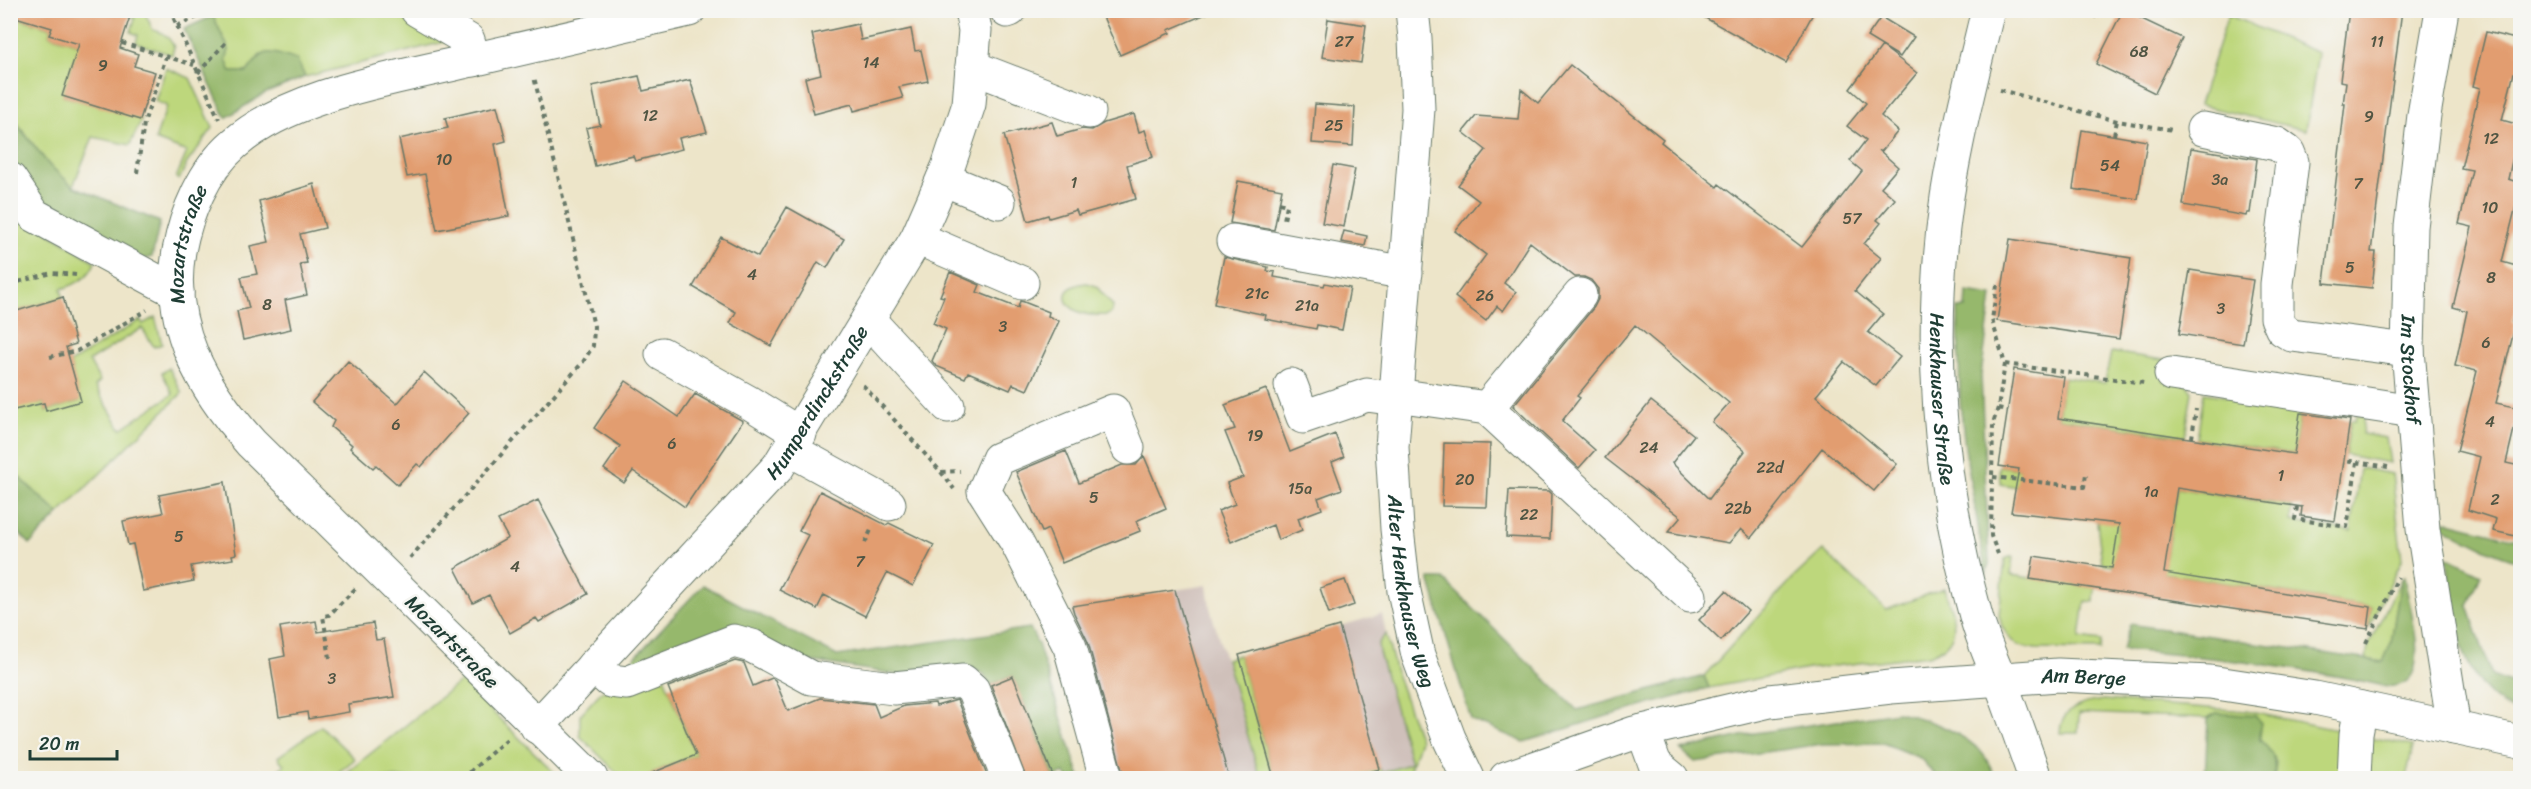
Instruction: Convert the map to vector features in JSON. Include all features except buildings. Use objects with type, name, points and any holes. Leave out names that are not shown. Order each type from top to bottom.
[{"type":"street","points":[[417,10],[468,40],[474,60]]},
{"type":"street","name":"Mozartstraße","points":[[591,778],[251,443],[222,410],[201,376],[186,345],[177,299],[177,263],[183,230],[212,170],[233,145],[253,130],[290,110],[362,85],[689,10]]},
{"type":"street","name":"Humperdinckstraße","points":[[533,723],[593,666],[778,467],[794,442],[917,238],[943,179],[969,104],[975,30],[971,10]]},
{"type":"street","name":"Alter Henkhauser Weg","points":[[1412,10],[1418,109],[1392,447],[1397,529],[1404,591],[1418,655],[1449,738],[1468,778]]},
{"type":"street","name":"Henkhauser Straße","points":[[1988,10],[1970,83],[1947,198],[1939,276],[1940,407],[1952,508],[1983,641],[1999,678],[2035,778]]},
{"type":"street","name":"Im Stockhof","points":[[2442,10],[2424,114],[2411,227],[2408,350],[2427,559],[2454,728]]},
{"type":"street","points":[[972,67],[1089,112]]},
{"type":"street","points":[[2188,129],[2277,144],[2288,152],[2292,162],[2277,284],[2277,318],[2282,329],[2292,335],[2408,350]]},
{"type":"street","points":[[10,179],[34,215],[177,299]]},
{"type":"street","points":[[943,179],[999,202]]},
{"type":"street","points":[[917,238],[1022,283]]},
{"type":"street","points":[[1233,241],[1406,273]]},
{"type":"street","points":[[1487,408],[1580,295]]},
{"type":"street","points":[[868,319],[948,406]]},
{"type":"street","points":[[662,354],[750,403],[794,442],[889,504]]},
{"type":"street","points":[[2171,374],[2413,411]]},
{"type":"street","points":[[1290,385],[1303,417],[1367,395],[1487,408],[1690,596]]},
{"type":"street","points":[[1106,778],[1070,647],[1017,543],[984,491],[998,459],[1113,411],[1128,448]]},
{"type":"street","points":[[593,666],[610,681],[627,683],[734,642],[752,646],[811,678],[894,688],[963,681],[973,690],[1008,778]]},
{"type":"street","name":"Am Berge","points":[[1506,778],[1643,731],[1770,701],[1891,687],[1999,678],[2108,676],[2210,682],[2315,698],[2520,742]]},
{"type":"street","points":[[2354,778],[2356,734],[2361,708]]},
{"type":"street","points":[[1643,731],[1655,764],[1672,778]]},
{"type":"path","points":[[170,10],[219,120],[233,145]]},
{"type":"path","points":[[177,26],[213,10]]},
{"type":"path","points":[[2075,10],[2097,17],[2106,10]]},
{"type":"path","points":[[2153,10],[2159,13]]},
{"type":"path","points":[[198,73],[228,40]]},
{"type":"path","points":[[122,43],[194,65]]},
{"type":"path","points":[[412,556],[583,362],[593,346],[594,326],[527,47]]},
{"type":"path","points":[[137,172],[144,123],[166,57]]},
{"type":"path","points":[[1970,83],[2117,121],[2188,129]]},
{"type":"path","points":[[2114,135],[2117,121]]},
{"type":"path","points":[[10,284],[52,273],[84,276]]},
{"type":"path","points":[[1997,285],[1992,320],[2005,364],[1998,408],[1993,423],[1991,536],[1998,554]]},
{"type":"path","points":[[50,357],[77,351],[154,306],[177,299]]},
{"type":"path","points":[[2005,364],[2140,384],[2171,374]]},
{"type":"path","points":[[839,366],[858,379],[941,472],[960,471],[984,491]]},
{"type":"path","points":[[1998,408],[2008,410]]},
{"type":"path","points":[[2297,507],[2295,519],[2347,527],[2357,462],[2344,460]]},
{"type":"path","points":[[1993,477],[2085,487],[2086,474]]},
{"type":"path","points":[[2366,643],[2402,569],[2427,559]]},
{"type":"path","points":[[330,658],[323,616],[329,615],[376,567]]},
{"type":"path","points":[[463,778],[533,723]]},
{"type":"shaded area","points":[[1207,585],[1210,608],[1260,778],[1096,778],[1072,606]]},
{"type":"shaded area","points":[[1382,614],[1386,634],[1378,643],[1379,652],[1411,764],[1381,773],[1358,775],[1358,778],[1274,778],[1239,655]]},
{"type":"green space","points":[[215,10],[398,11],[452,40],[305,77],[297,60],[260,55],[247,72],[231,72],[226,60],[229,49],[213,16]]},
{"type":"green space","points":[[132,11],[144,11],[153,30],[163,34],[172,43],[174,47],[172,55],[136,43],[138,35],[131,32],[135,18],[130,16]]},
{"type":"green space","points":[[2228,15],[2318,53],[2306,130],[2199,105]]},
{"type":"green space","points":[[11,16],[52,28],[49,35],[82,45],[73,63],[63,96],[142,119],[130,145],[93,137],[73,186],[49,165],[11,115]]},
{"type":"green space","points":[[213,16],[229,50],[226,60],[231,72],[247,72],[263,54],[273,53],[297,60],[305,77],[264,94],[226,118],[184,29]]},
{"type":"green space","points":[[166,68],[190,78],[213,128],[187,163],[179,180],[176,178],[187,152],[155,140],[167,106],[155,101]]},
{"type":"green space","points":[[10,115],[49,165],[73,186],[160,222],[152,257],[134,262],[43,212],[11,169]]},
{"type":"green space","points":[[11,214],[31,221],[95,262],[90,272],[81,280],[61,289],[63,297],[11,313]]},
{"type":"green space","points":[[1087,283],[1096,286],[1113,306],[1112,312],[1108,315],[1094,315],[1075,310],[1069,305],[1066,294],[1069,289]]},
{"type":"green space","points":[[1967,292],[1992,296],[1981,375],[1989,564],[1986,575],[1965,448],[1960,401],[1958,308],[1966,308]]},
{"type":"green space","points":[[155,317],[162,344],[154,347],[142,328],[89,361],[100,381],[95,386],[121,429],[173,394],[162,373],[169,368],[182,393],[59,514],[11,469],[10,408],[44,403],[46,411],[80,401],[70,363],[140,320],[143,324]]},
{"type":"green space","points":[[2111,352],[2170,361],[2192,391],[2185,437],[2058,418],[2064,377],[2105,383]]},
{"type":"green space","points":[[2204,393],[2301,407],[2294,454],[2197,439]]},
{"type":"green space","points":[[2356,415],[2364,416],[2362,434],[2386,438],[2390,463],[2345,455],[2351,420],[2355,421]]},
{"type":"green space","points":[[2033,462],[2127,477],[2116,546],[2166,557],[2177,488],[2292,506],[2291,522],[2351,531],[2360,468],[2392,474],[2402,560],[2368,629],[2371,607],[2102,563],[2097,522],[2100,500],[2000,484],[1999,466],[2032,471]]},
{"type":"green space","points":[[10,469],[59,514],[30,544],[11,525]]},
{"type":"green space","points":[[2441,520],[2520,540],[2520,561],[2500,555],[2442,526]]},
{"type":"green space","points":[[1823,550],[1886,610],[1944,588],[1951,608],[1954,627],[1948,643],[1929,655],[1808,669],[1709,688],[1704,676],[1793,578]]},
{"type":"green space","points":[[2013,556],[2011,575],[2095,588],[2094,602],[2085,601],[2080,638],[2101,641],[2100,650],[2036,649],[2018,646],[2010,639],[2002,627],[1999,615],[2005,559]]},
{"type":"green space","points":[[2447,557],[2481,574],[2468,606],[2492,676],[2520,687],[2520,713],[2499,702],[2483,687],[2471,669],[2462,648],[2457,626]]},
{"type":"green space","points":[[2404,577],[2415,630],[2416,659],[2409,679],[2398,685],[2380,685],[2302,670],[2242,662],[2122,650],[2130,624],[2383,662],[2391,643],[2401,579]]},
{"type":"green space","points":[[1429,579],[1443,579],[1577,710],[1704,676],[1709,688],[1524,742],[1471,720]]},
{"type":"green space","points":[[2401,579],[2391,643],[2383,662],[2366,659],[2368,646]]},
{"type":"green space","points":[[703,585],[837,656],[1030,628],[1038,644],[1080,778],[1068,778],[1065,773],[1054,777],[1013,676],[990,685],[984,674],[970,667],[921,678],[803,660],[761,643],[620,673]]},
{"type":"green space","points":[[1386,634],[1397,676],[1420,740],[1407,778],[1358,778],[1358,775],[1380,769],[1382,773],[1411,763],[1379,652],[1378,643]]},
{"type":"green space","points":[[1239,655],[1274,778],[1260,778],[1226,659]]},
{"type":"green space","points":[[664,677],[696,755],[652,773],[653,778],[622,778],[580,736],[580,715],[601,692]]},
{"type":"green space","points":[[461,681],[560,778],[340,778]]},
{"type":"green space","points":[[2104,700],[2246,711],[2413,746],[2406,778],[2274,778],[2276,763],[2260,740],[2261,723],[2255,716],[2216,713],[2208,718],[2079,713],[2078,733],[2060,733],[2064,718],[2074,708]]},
{"type":"green space","points":[[1898,712],[1932,722],[1964,738],[1982,753],[1996,778],[1938,778],[1920,758],[1883,743],[1822,744],[1695,762],[1681,750],[1755,733]]},
{"type":"green space","points":[[2216,713],[2255,716],[2261,723],[2260,740],[2273,757],[2274,778],[2205,778],[2208,718]]},
{"type":"green space","points":[[321,726],[355,759],[331,778],[282,778],[277,771],[284,765],[278,757]]}]
